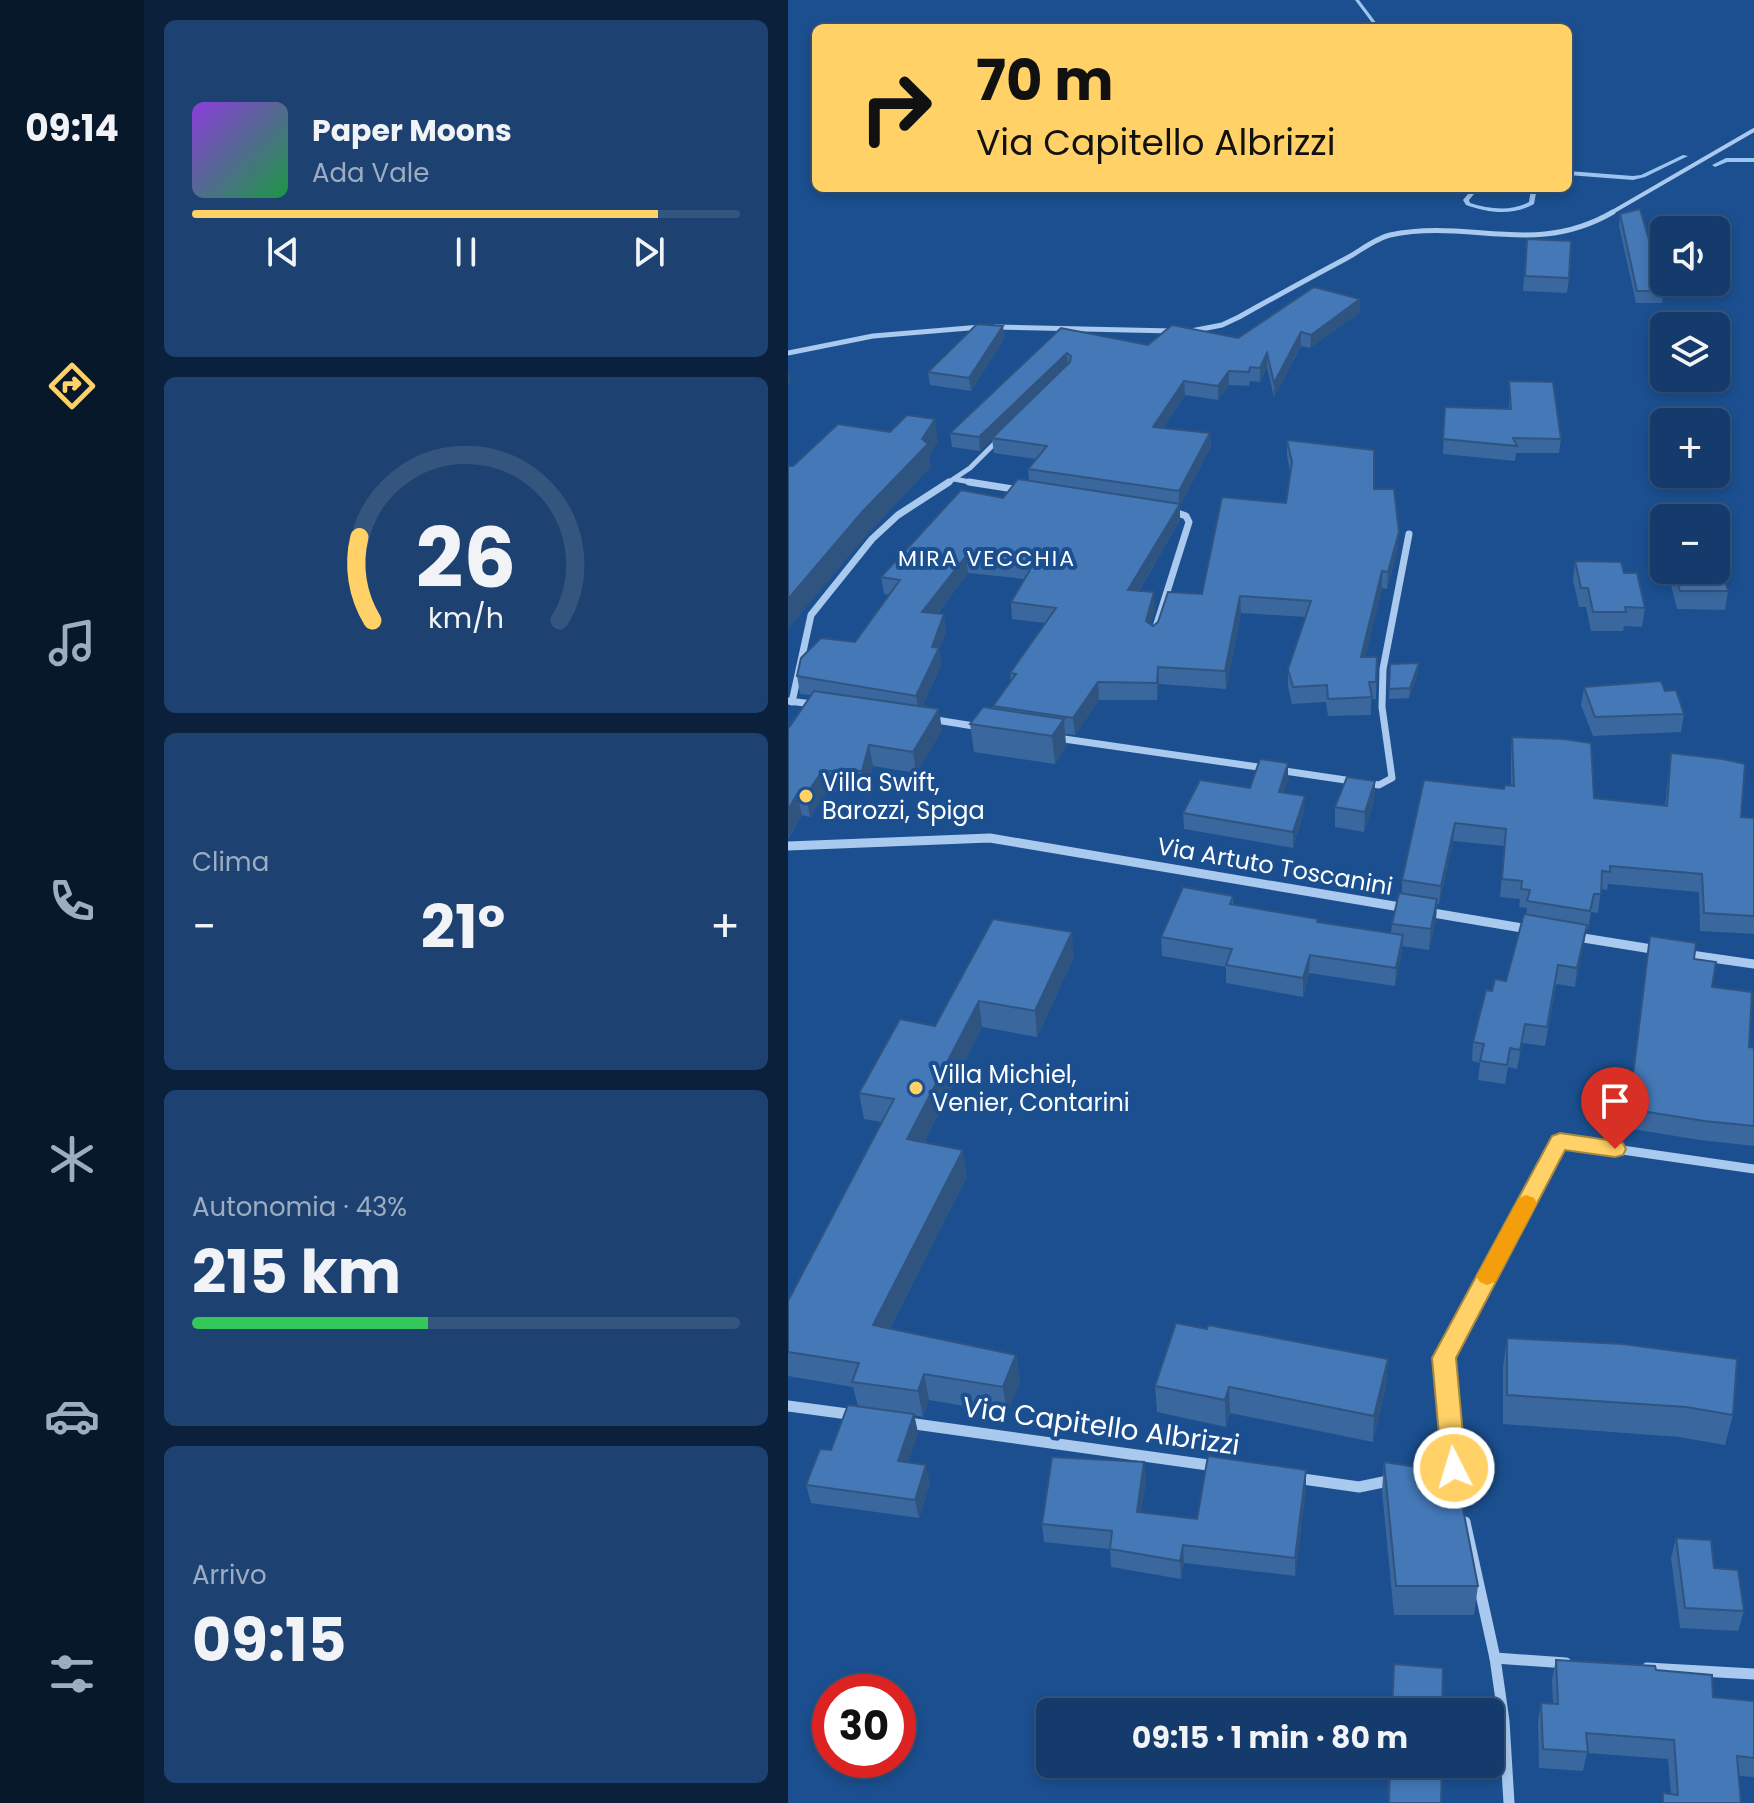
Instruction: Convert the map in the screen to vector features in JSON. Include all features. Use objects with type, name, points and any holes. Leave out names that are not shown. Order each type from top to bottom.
[{"type":"street","points":[[788,353],[873,336],[962,328],[1020,326],[1176,331],[1222,325],[1388,235],[1437,232],[1530,237],[1590,225],[1754,130]]},
{"type":"street","points":[[820,705],[790,701],[811,615],[889,523],[979,460],[1002,436]]},
{"type":"street","points":[[954,479],[1025,490]]},
{"type":"street","points":[[1153,637],[1189,522],[1186,516],[1162,509]]},
{"type":"street","points":[[1051,737],[1379,785],[1392,778],[1382,707],[1383,669],[1409,534]]},
{"type":"street","points":[[926,719],[988,728]]},
{"type":"street","name":"Via Artuto Toscanini","points":[[788,846],[990,838],[1544,931]]},
{"type":"street","points":[[1560,934],[1665,951]]},
{"type":"street","points":[[1680,953],[1754,964]]},
{"type":"street","points":[[1460,1497],[1454,1468],[1444,1358],[1560,1141],[1754,1169]]},
{"type":"street","points":[[788,1406],[865,1417]]},
{"type":"street","name":"Via Capitello Albrizzi","points":[[896,1421],[1220,1467]]},
{"type":"street","points":[[1413,1476],[1454,1468]]},
{"type":"street","points":[[1282,1476],[1359,1487],[1400,1479]]},
{"type":"street","points":[[1463,1512],[1495,1658],[1504,1721],[1509,1803]]},
{"type":"street","points":[[1495,1658],[1586,1664]]},
{"type":"street","points":[[1632,1667],[1754,1674]]},
{"type":"building","points":[[1640,209],[1650,243],[1650,291],[1637,291],[1620,214]]},
{"type":"building","points":[[1527,239],[1571,241],[1569,278],[1525,276]]},
{"type":"building","points":[[1314,287],[1360,299],[1311,335],[1301,332],[1274,383],[1267,353],[1260,368],[1250,367],[1249,372],[1229,371],[1218,386],[1184,381],[1153,427],[1210,433],[1179,491],[1028,469],[1047,446],[992,438],[1070,362],[1071,356],[1067,353],[979,437],[950,433],[1061,328],[1148,345],[1172,325],[1238,338]]},
{"type":"building","points":[[977,324],[1003,326],[969,378],[928,372]]},
{"type":"building","points":[[1509,381],[1553,382],[1561,439],[1513,438],[1517,446],[1443,439],[1445,407],[1511,409]]},
{"type":"building","points":[[907,415],[935,419],[922,439],[928,444],[863,511],[788,599],[788,466],[793,466],[838,424],[890,432]]},
{"type":"building","points":[[1287,440],[1374,450],[1374,489],[1394,489],[1399,532],[1388,572],[1382,571],[1361,657],[1377,657],[1376,682],[1369,682],[1372,697],[1328,699],[1327,685],[1293,687],[1288,669],[1311,601],[1240,596],[1225,671],[1158,667],[1157,683],[1098,682],[1073,718],[993,706],[1016,674],[1010,673],[1056,608],[1011,602],[1034,563],[966,556],[922,612],[944,614],[932,647],[939,648],[916,696],[797,676],[801,658],[821,638],[855,642],[900,580],[881,577],[961,490],[1003,498],[1018,479],[1180,504],[1128,590],[1154,592],[1146,621],[1153,626],[1158,622],[1168,592],[1202,594],[1222,497],[1286,503],[1292,462]]},
{"type":"building","points":[[1575,561],[1621,562],[1624,573],[1637,573],[1645,608],[1625,607],[1626,612],[1593,612],[1588,588],[1581,588]]},
{"type":"building","points":[[1678,584],[1726,584],[1728,591],[1680,591]]},
{"type":"building","points":[[1419,663],[1410,688],[1389,689],[1390,664]]},
{"type":"building","points":[[1661,681],[1665,691],[1676,690],[1684,714],[1595,717],[1584,687]]},
{"type":"building","points":[[814,691],[939,709],[913,752],[869,745],[862,771],[822,771],[806,795],[797,794],[788,810],[788,729]]},
{"type":"building","points":[[983,707],[1064,719],[1052,736],[970,724]]},
{"type":"building","points":[[1512,737],[1591,743],[1594,798],[1667,806],[1671,753],[1745,764],[1741,817],[1754,818],[1754,916],[1704,913],[1702,874],[1610,866],[1610,872],[1602,871],[1601,894],[1594,894],[1590,911],[1527,901],[1530,890],[1521,889],[1522,881],[1502,879],[1506,829],[1455,823],[1441,886],[1402,880],[1424,780],[1504,789],[1505,785],[1514,786]]},
{"type":"building","points":[[1260,759],[1288,763],[1279,792],[1305,796],[1293,832],[1183,813],[1200,780],[1250,788]]},
{"type":"building","points":[[1347,777],[1375,781],[1365,812],[1335,807]]},
{"type":"building","points":[[1183,887],[1233,896],[1230,904],[1403,935],[1396,968],[1310,955],[1303,978],[1226,965],[1232,949],[1161,937]]},
{"type":"building","points":[[1399,893],[1437,899],[1431,929],[1392,924]]},
{"type":"building","points":[[1524,914],[1587,925],[1577,968],[1558,965],[1547,1027],[1525,1024],[1520,1050],[1510,1048],[1507,1065],[1480,1061],[1484,1044],[1473,1042],[1486,990],[1492,991],[1495,979],[1506,981]]},
{"type":"building","points":[[993,919],[1072,932],[1035,1011],[979,1001],[907,1139],[963,1150],[873,1325],[1016,1355],[1003,1387],[924,1374],[918,1391],[852,1382],[859,1363],[788,1352],[788,1301],[894,1099],[859,1093],[900,1019],[935,1026]]},
{"type":"building","points":[[1650,936],[1696,943],[1694,959],[1716,962],[1712,987],[1752,992],[1749,1047],[1754,1048],[1754,1126],[1629,1109]]},
{"type":"building","points":[[1176,1323],[1207,1329],[1208,1325],[1388,1359],[1374,1416],[1229,1387],[1225,1400],[1155,1386]]},
{"type":"building","points":[[1507,1338],[1623,1344],[1737,1359],[1733,1415],[1686,1407],[1507,1395]]},
{"type":"building","points":[[848,1405],[914,1414],[898,1461],[926,1465],[915,1500],[806,1485],[820,1449],[831,1450]]},
{"type":"building","points":[[1208,1456],[1306,1470],[1295,1558],[1183,1545],[1180,1561],[1110,1549],[1112,1531],[1042,1524],[1052,1457],[1144,1462],[1137,1512],[1197,1519]]},
{"type":"building","points":[[1384,1462],[1456,1473],[1478,1586],[1396,1586]]},
{"type":"building","points":[[1676,1538],[1711,1540],[1714,1568],[1738,1570],[1744,1611],[1685,1608]]},
{"type":"building","points":[[1556,1660],[1655,1666],[1656,1670],[1712,1675],[1713,1697],[1754,1701],[1754,1758],[1737,1756],[1741,1803],[1663,1803],[1663,1793],[1678,1795],[1674,1740],[1586,1733],[1588,1752],[1543,1749],[1541,1703],[1558,1704]]},
{"type":"building","points":[[1394,1664],[1443,1668],[1442,1698],[1393,1698]]},
{"type":"building","points":[[1390,1778],[1442,1778],[1441,1803],[1389,1803]]},
{"type":"waterway","points":[[1357,0],[1375,24]]},
{"type":"waterway","points":[[1572,173],[1633,178],[1685,156]]},
{"type":"waterway","points":[[1715,165],[1726,160],[1754,160]]},
{"type":"waterway","points":[[1473,192],[1466,200],[1468,204],[1501,210],[1518,209],[1532,203],[1533,192]]},
{"type":"slow traffic","points":[[1487,1276],[1526,1203]]},
{"type":"place","name":"Villa Swift, Barozzi, Spiga","points":[[806,796]]},
{"type":"place","name":"Villa Michiel, Venier, Contarini","points":[[916,1088]]},
{"type":"district","name":"MIRA VECCHIA","points":[[987,558]]},
{"type":"route","points":[[1454,1468],[1444,1358],[1560,1141],[1615,1149]]}]
